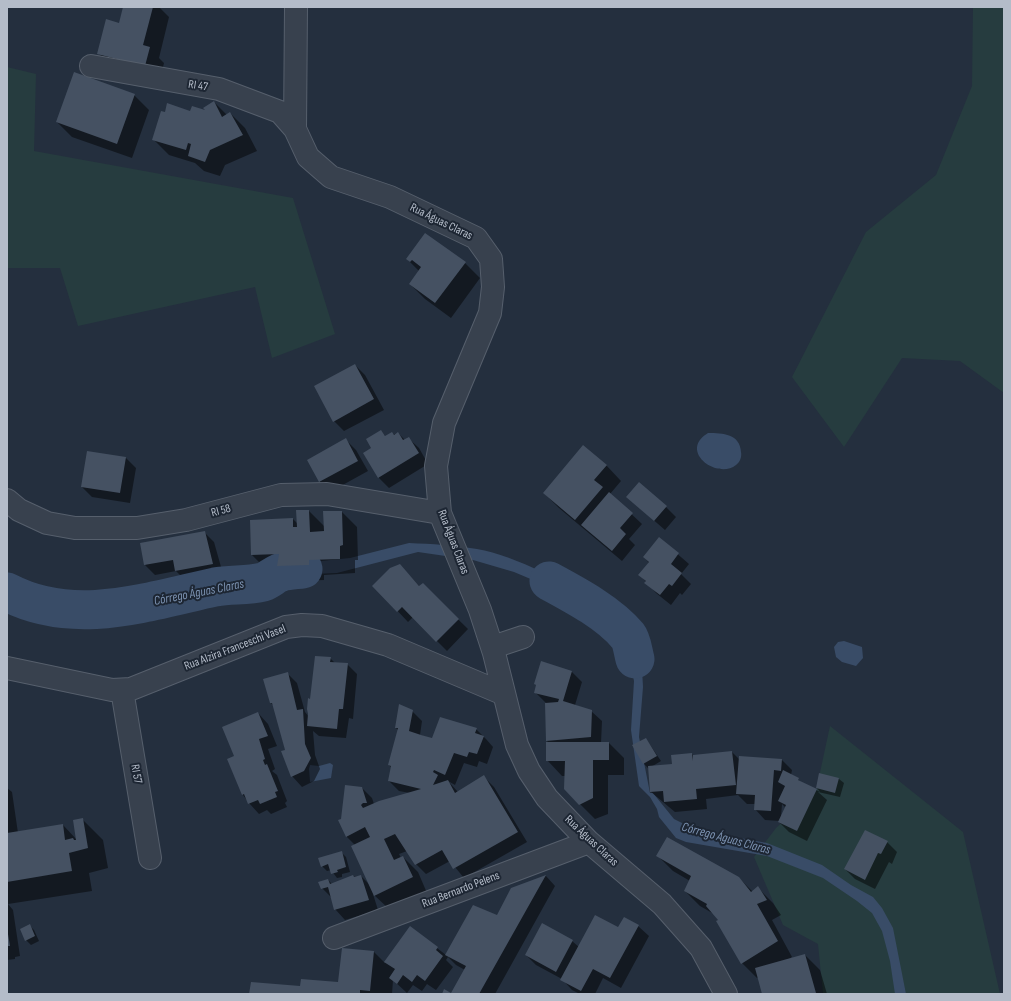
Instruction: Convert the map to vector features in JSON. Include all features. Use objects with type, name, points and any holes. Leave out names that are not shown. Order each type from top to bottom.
[{"type":"street","name":"Rua Águas Claras","points":[[296,7],[295,129],[308,157],[331,177],[390,197],[476,238],[491,259],[493,287],[490,314],[444,423],[436,466],[440,513],[463,566],[492,647],[517,745],[529,771],[547,798],[589,842],[662,904],[701,948],[726,994]]},
{"type":"street","name":"RI 47","points":[[91,66],[219,89],[280,112],[295,129]]},
{"type":"street","name":"RI 58","points":[[7,500],[20,510],[47,523],[75,528],[136,528],[186,520],[281,495],[327,494],[440,513]]},
{"type":"street","name":"Rua Alzira Franceschi Vasel","points":[[7,668],[112,690],[130,689],[286,627],[302,625],[322,626],[388,645],[504,694]]},
{"type":"street","points":[[492,647],[523,637]]},
{"type":"street","name":"RI 57","points":[[122,690],[150,858]]},
{"type":"street","name":"Rua Bernardo Pelens","points":[[334,938],[589,842]]},
{"type":"green space","points":[[973,7],[1004,7],[1004,393],[960,361],[902,358],[844,447],[792,377],[866,232],[936,175],[972,86]]},
{"type":"green space","points":[[7,67],[36,74],[34,151],[293,198],[335,334],[272,358],[255,287],[78,326],[60,268],[7,268]]},
{"type":"green space","points":[[830,726],[963,832],[1000,994],[823,994],[818,944],[783,925],[754,857],[776,828],[816,791]]},
{"type":"water","points":[[708,433],[725,434],[738,441],[741,454],[736,465],[728,469],[719,469],[704,461],[699,455],[697,448],[700,440]]},
{"type":"water","points":[[409,543],[477,549],[509,558],[558,580],[602,607],[590,610],[559,591],[514,572],[473,560],[418,552],[337,573],[291,575],[262,584],[253,583],[262,580],[272,570],[310,566],[311,562],[350,558]]},
{"type":"water","points":[[612,616],[623,624],[634,637],[642,669],[643,687],[639,737],[650,793],[653,793],[674,819],[690,827],[767,843],[822,865],[851,885],[873,897],[882,908],[893,928],[906,994],[895,994],[890,961],[882,931],[872,913],[857,901],[823,878],[767,856],[686,842],[676,838],[659,817],[657,809],[650,797],[639,786],[631,730],[634,681],[626,642],[602,618]]},
{"type":"water","points":[[844,641],[862,647],[863,658],[856,666],[842,662],[836,657],[834,647],[838,642]]},
{"type":"water","points":[[330,763],[333,765],[331,778],[310,782],[310,765],[319,766]]},
{"type":"building","points":[[123,7],[153,7],[143,45],[150,47],[145,66],[97,54],[106,19],[119,23]]},
{"type":"building","points":[[74,72],[135,94],[117,144],[56,122]]},
{"type":"building","points":[[214,101],[222,117],[230,112],[243,135],[210,150],[205,162],[188,156],[191,144],[188,143],[186,150],[152,140],[161,111],[165,112],[167,103],[190,111],[192,106],[205,110],[203,108]]},
{"type":"building","points":[[425,233],[466,262],[435,303],[409,284],[421,267],[412,260],[410,262],[406,259]]},
{"type":"building","points":[[355,364],[374,399],[333,422],[314,386]]},
{"type":"building","points":[[381,430],[385,436],[392,432],[394,435],[398,432],[403,440],[409,437],[419,453],[378,478],[363,453],[371,448],[366,439]]},
{"type":"building","points":[[346,438],[358,461],[319,482],[307,460]]},
{"type":"building","points":[[583,445],[607,465],[594,480],[603,487],[575,520],[543,493]]},
{"type":"building","points":[[87,451],[126,457],[120,493],[81,487]]},
{"type":"building","points":[[639,482],[667,506],[654,521],[626,497]]},
{"type":"building","points":[[609,492],[633,513],[620,528],[626,534],[612,551],[581,525]]},
{"type":"building","points":[[296,510],[309,510],[310,532],[324,531],[323,511],[342,511],[343,545],[340,546],[340,559],[309,560],[309,565],[277,566],[279,554],[251,555],[250,520],[293,518],[293,527],[297,527]]},
{"type":"building","points":[[205,531],[213,564],[175,571],[173,560],[144,565],[140,543]]},
{"type":"building","points":[[659,537],[679,553],[671,564],[682,573],[672,586],[669,584],[660,595],[644,583],[646,581],[638,575],[649,562],[643,557]]},
{"type":"building","points":[[400,564],[419,586],[423,583],[459,619],[436,642],[402,607],[397,612],[372,586],[390,568]]},
{"type":"building","points":[[315,656],[331,657],[330,662],[348,663],[343,709],[339,709],[337,729],[307,726],[308,698],[310,699]]},
{"type":"building","points":[[541,661],[572,671],[563,701],[592,710],[591,737],[546,741],[545,703],[558,702],[559,699],[534,693],[536,685],[534,684]]},
{"type":"building","points":[[288,672],[297,710],[303,709],[305,744],[311,758],[304,771],[291,777],[281,751],[285,750],[272,703],[270,703],[263,679]]},
{"type":"building","points":[[399,704],[413,710],[409,731],[421,735],[432,738],[440,717],[477,728],[475,733],[484,736],[477,754],[469,752],[467,757],[454,753],[445,775],[434,770],[433,772],[438,775],[433,785],[448,780],[455,793],[484,775],[518,832],[453,869],[442,850],[415,865],[395,834],[384,839],[394,860],[403,856],[413,877],[374,896],[351,846],[370,837],[365,827],[346,837],[338,820],[341,819],[345,785],[362,787],[367,803],[363,803],[361,805],[363,808],[379,801],[421,789],[388,781],[391,766],[388,765],[398,728],[395,728]]},
{"type":"building","points":[[258,712],[268,736],[259,739],[265,759],[263,760],[265,765],[267,764],[278,791],[275,792],[277,797],[260,804],[258,800],[248,804],[244,794],[242,795],[227,759],[234,756],[222,727]]},
{"type":"building","points":[[646,738],[657,756],[643,764],[632,745]]},
{"type":"building","points":[[546,742],[609,742],[609,760],[593,760],[593,798],[579,805],[564,789],[565,761],[546,761]]},
{"type":"building","points":[[732,751],[736,785],[696,789],[697,799],[664,802],[663,791],[650,792],[648,766],[672,764],[671,755],[692,753],[693,761],[693,755]]},
{"type":"building","points":[[739,756],[782,759],[781,771],[774,770],[771,811],[754,810],[755,795],[736,794]]},
{"type":"building","points":[[783,770],[799,778],[798,780],[817,789],[797,831],[778,822],[786,805],[778,801],[785,786],[778,782]]},
{"type":"building","points":[[819,773],[839,778],[835,793],[816,788]]},
{"type":"building","points":[[83,818],[88,848],[69,853],[72,871],[7,882],[7,833],[63,824],[65,840],[73,838],[76,840],[73,820]]},
{"type":"building","points":[[865,830],[888,841],[881,854],[878,853],[865,880],[844,869]]},
{"type":"building","points":[[667,837],[739,877],[751,892],[758,886],[767,900],[757,904],[778,941],[741,964],[716,921],[718,920],[706,906],[707,904],[684,891],[691,876],[656,856]]},
{"type":"building","points":[[342,851],[346,867],[331,874],[328,864],[321,867],[318,858]]},
{"type":"building","points":[[353,875],[354,877],[361,875],[369,900],[334,910],[328,887],[321,889],[318,882],[328,879],[330,884]]},
{"type":"building","points":[[546,875],[479,994],[442,994],[444,989],[451,993],[466,966],[445,955],[473,905],[497,915],[511,888]]},
{"type":"building","points":[[595,915],[618,927],[624,917],[639,925],[610,978],[593,969],[581,991],[560,980]]},
{"type":"building","points":[[542,923],[573,940],[556,972],[525,955]]},
{"type":"building","points":[[30,924],[35,936],[25,941],[20,929]]},
{"type":"building","points":[[410,926],[438,947],[436,950],[443,956],[425,981],[417,975],[412,982],[403,975],[397,984],[389,978],[395,969],[384,962]]},
{"type":"building","points":[[7,928],[10,946],[7,946]]},
{"type":"building","points":[[342,948],[374,951],[370,991],[360,990],[360,994],[249,994],[251,982],[300,986],[301,979],[338,982]]},
{"type":"building","points":[[805,954],[816,993],[762,994],[755,968]]},
{"type":"waterway","name":"Córrego Águas Claras","points":[[7,592],[32,602],[58,608],[84,610],[110,608],[163,599],[215,587],[257,583],[265,581],[282,572],[303,569]]},
{"type":"waterway","name":"Córrego Águas Claras","points":[[549,581],[602,612],[620,628],[629,638],[635,659]]}]
